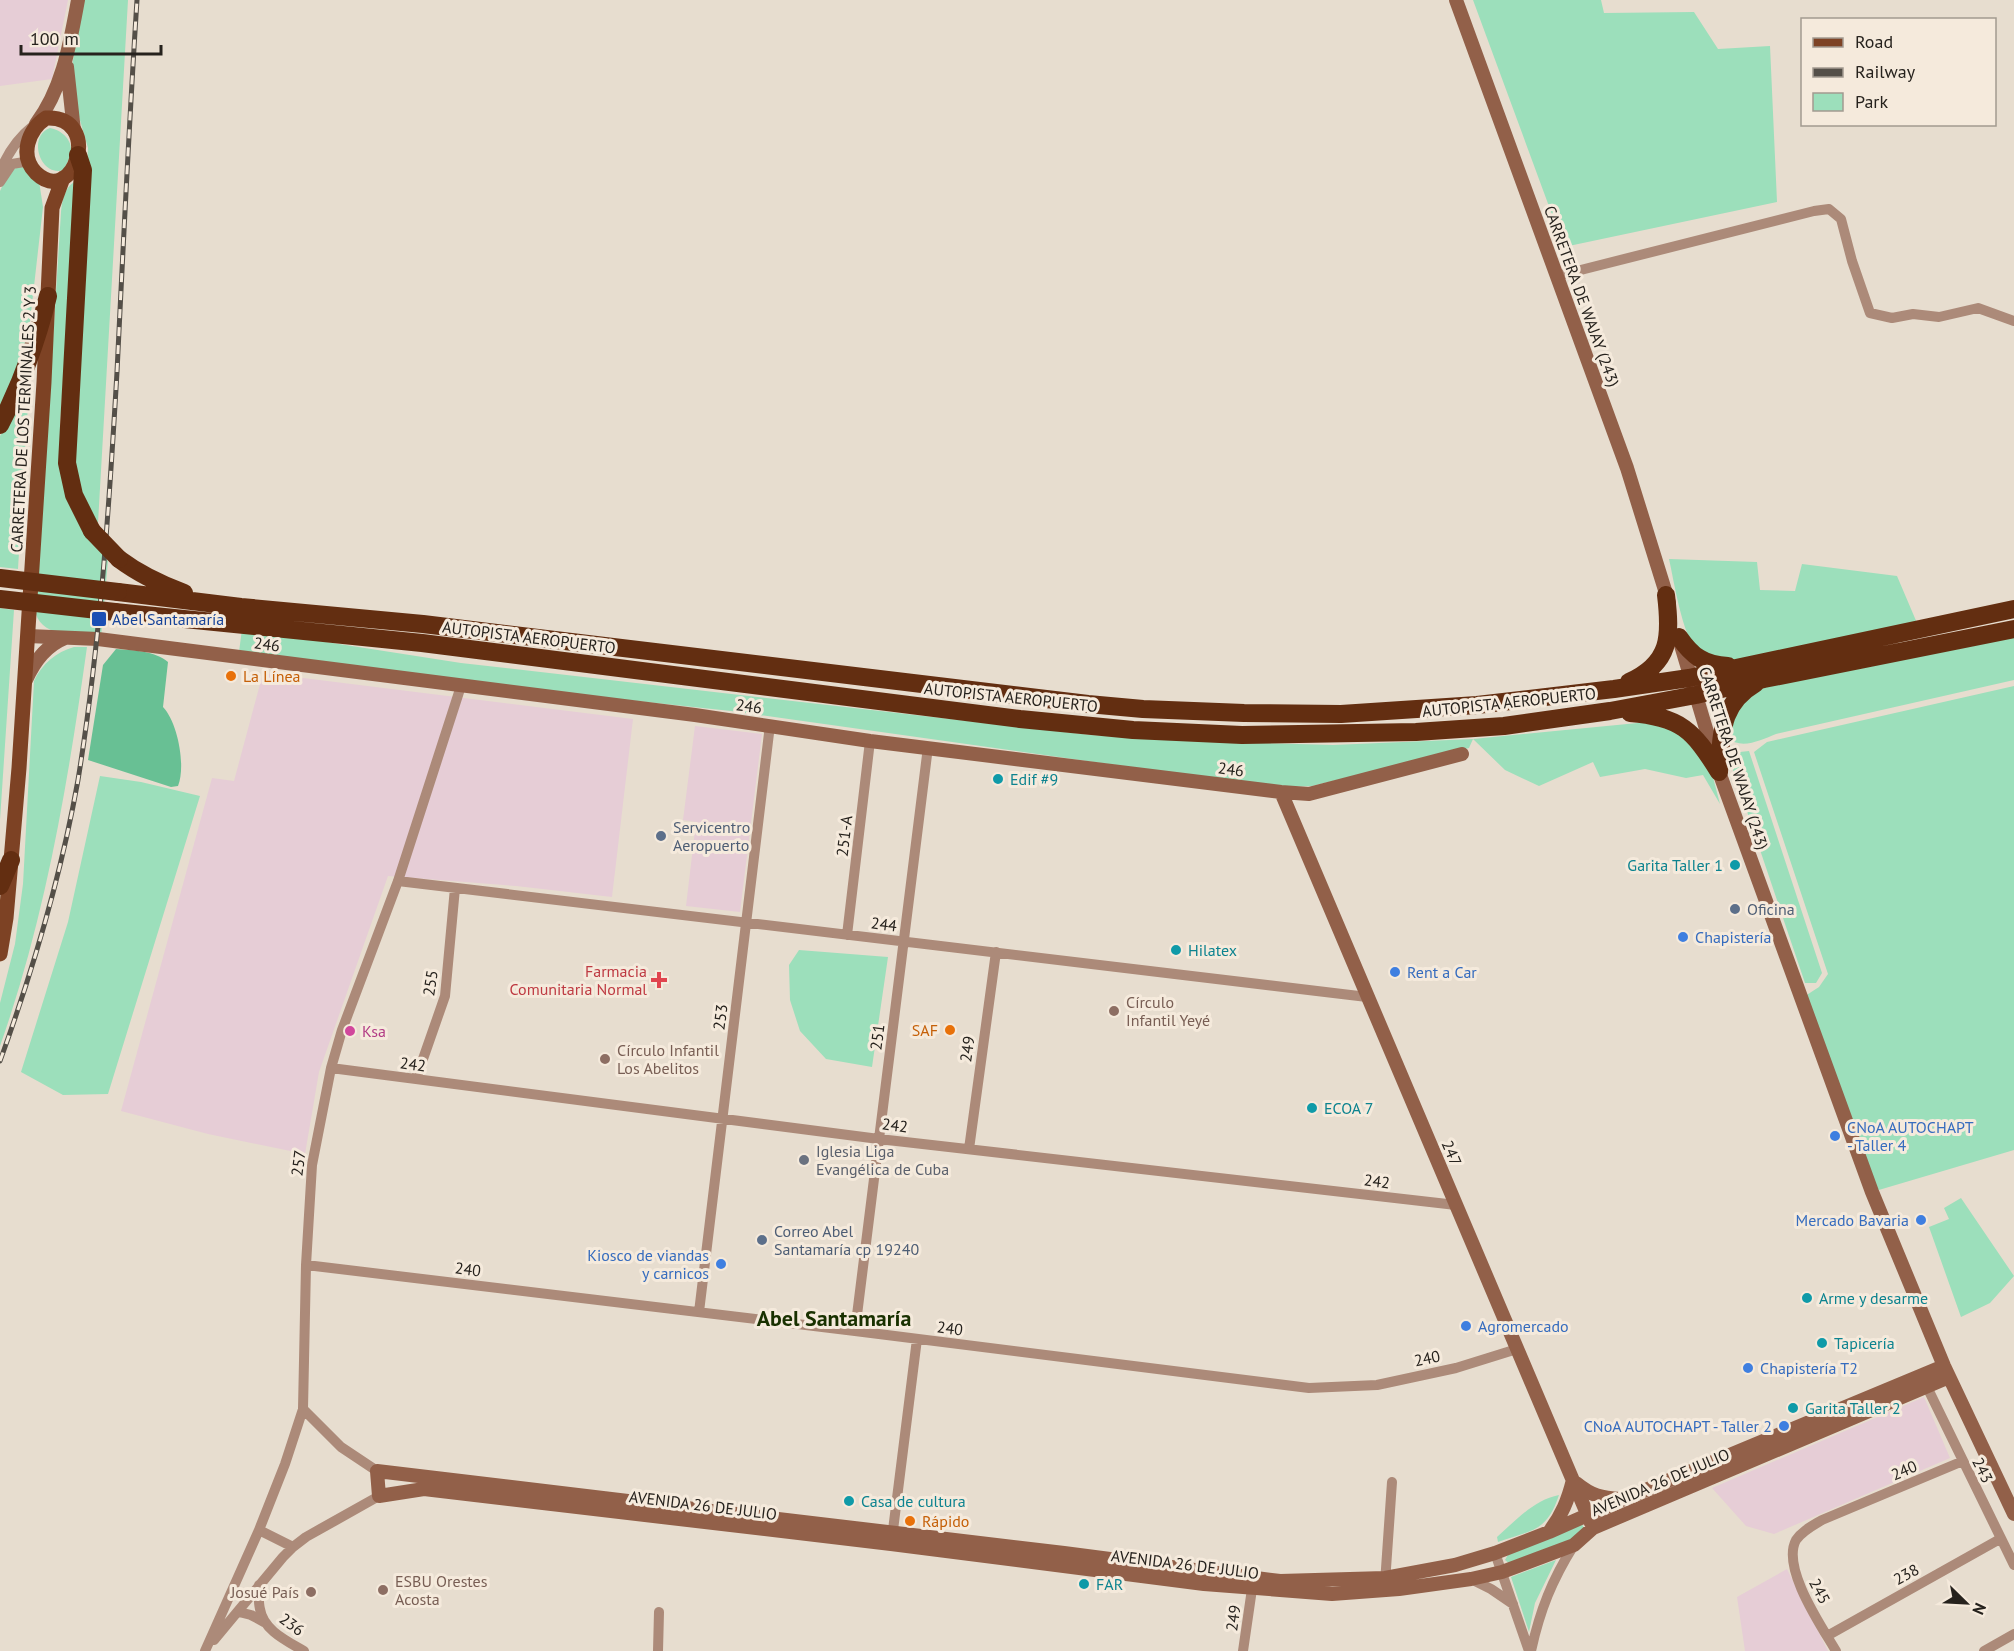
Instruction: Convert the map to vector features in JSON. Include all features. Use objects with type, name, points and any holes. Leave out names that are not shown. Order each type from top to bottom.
[{"type":"highway","points":[[78,155],[83,171],[67,463],[74,495],[92,531],[119,559],[135,571],[155,582],[182,592],[241,607]]},
{"type":"highway","points":[[0,425],[26,368],[41,326],[48,296]]},
{"type":"highway","name":"AUTOPISTA AEROPUERTO","points":[[0,578],[241,607],[423,624],[1024,697],[1143,709],[1244,713],[1341,714],[1477,705],[1614,689],[1689,678],[2014,609]]},
{"type":"highway","points":[[1614,689],[1653,668],[1662,654],[1668,641],[1670,624],[1666,595]]},
{"type":"highway","name":"AUTOPISTA AEROPUERTO","points":[[0,599],[422,643],[1020,719],[1134,730],[1242,735],[1416,732],[1504,726],[1610,711],[1696,695],[2014,628]]},
{"type":"highway","points":[[1679,637],[1693,655],[1701,661],[1714,665],[1745,666]]},
{"type":"highway","points":[[1719,772],[1726,713],[1744,690],[1764,679]]},
{"type":"highway","points":[[1610,711],[1646,714],[1674,722],[1686,729],[1701,743],[1719,772]]},
{"type":"highway","points":[[0,886],[11,860]]},
{"type":"main road","points":[[46,118],[53,118],[63,121],[74,130],[78,155],[76,165],[70,174],[63,178],[43,179],[30,164],[27,152],[27,145],[36,124],[46,118]]},
{"type":"main road","name":"CARRETERA DE LOS TERMINALES 2 Y 3","points":[[0,954],[11,860],[28,636],[52,208],[63,178]]},
{"type":"main road","name":"CARRETERA DE LOS TERMINALES 2 Y 3","points":[[43,179],[52,208]]},
{"type":"street","points":[[0,172],[11,150],[23,134],[36,124],[46,111],[67,56],[78,0]]},
{"type":"street","name":"CARRETERA DE WAJAY (243)","points":[[1456,0],[1627,468],[1719,772],[1872,1192],[1947,1372],[2014,1514]]},
{"type":"street","points":[[67,56],[74,130]]},
{"type":"street","points":[[0,182],[12,164],[24,162],[30,164]]},
{"type":"street","points":[[1557,276],[1829,209],[1841,219],[1852,261],[1870,312],[1892,318],[1913,314],[1939,317],[1978,308],[2014,321]]},
{"type":"street","name":"246","points":[[28,636],[98,639],[770,725],[870,741],[1281,792],[1309,794],[1462,754]]},
{"type":"street","points":[[24,685],[35,662],[42,654],[66,638]]},
{"type":"street","name":"257","points":[[205,1650],[259,1530],[285,1464],[303,1409],[306,1265],[312,1165],[331,1068],[342,1030],[398,881],[461,686]]},
{"type":"street","name":"253","points":[[699,1312],[770,725]]},
{"type":"street","name":"251-A","points":[[847,935],[870,741]]},
{"type":"street","name":"251","points":[[855,1331],[928,747]]},
{"type":"street","name":"247","points":[[1281,792],[1590,1521]]},
{"type":"street","name":"244","points":[[398,881],[1367,997]]},
{"type":"street","name":"255","points":[[416,1079],[445,996],[455,888]]},
{"type":"street","name":"249","points":[[969,1149],[996,952]]},
{"type":"street","name":"242","points":[[331,1068],[879,1139],[1456,1205]]},
{"type":"street","name":"240","points":[[306,1265],[1309,1388],[1377,1385],[1456,1368],[1517,1349]]},
{"type":"street","points":[[892,1538],[917,1339]]},
{"type":"street","name":"AVENIDA 26 DE JULIO","points":[[303,1409],[341,1448],[377,1471],[671,1512],[892,1538],[1280,1581],[1385,1584],[1471,1579],[1502,1572],[1574,1545],[1590,1521],[1624,1499],[1927,1387],[1947,1372]]},
{"type":"street","name":"AVENIDA 26 DE JULIO","points":[[892,1538],[1252,1589],[1332,1594],[1385,1584],[1455,1565],[1495,1553],[1549,1532],[1590,1521],[1947,1372]]},
{"type":"street","name":"243","points":[[1927,1387],[2014,1566]]},
{"type":"street","name":"240","points":[[1795,1542],[1806,1530],[1821,1520],[1963,1461]]},
{"type":"street","points":[[377,1471],[379,1496]]},
{"type":"street","points":[[1549,1532],[1559,1520],[1566,1505],[1573,1480],[1589,1494],[1624,1499]]},
{"type":"street","points":[[1385,1584],[1392,1482]]},
{"type":"street","name":"AVENIDA 26 DE JULIO","points":[[259,1585],[293,1547],[306,1537],[379,1496],[424,1489],[671,1512]]},
{"type":"street","points":[[259,1530],[293,1547]]},
{"type":"street","name":"238","points":[[1827,1636],[2000,1539]]},
{"type":"street","name":"245","points":[[1795,1542],[1793,1559],[1796,1578],[1836,1651]]},
{"type":"street","points":[[1530,1651],[1539,1617],[1557,1571],[1574,1545]]},
{"type":"street","points":[[1495,1553],[1530,1651]]},
{"type":"street","points":[[1471,1579],[1513,1604]]},
{"type":"street","name":"257","points":[[205,1650],[239,1612],[259,1585]]},
{"type":"street","name":"236","points":[[259,1585],[259,1608],[264,1622],[285,1640],[304,1651]]},
{"type":"street","name":"249","points":[[1243,1651],[1252,1589]]},
{"type":"street","points":[[239,1612],[264,1622]]},
{"type":"street","points":[[658,1651],[659,1612]]},
{"type":"street","points":[[1984,1651],[2014,1634]]},
{"type":"shaded area","points":[[0,0],[68,0],[52,79],[0,86]]},
{"type":"shaded area","points":[[263,673],[633,719],[612,897],[516,886],[388,876],[319,1072],[305,1154],[208,1134],[121,1111],[212,778],[234,781]]},
{"type":"shaded area","points":[[695,726],[762,734],[740,912],[686,906],[696,822],[683,820]]},
{"type":"shaded area","points":[[1924,1397],[1950,1458],[1774,1534],[1746,1526],[1712,1488]]},
{"type":"shaded area","points":[[1787,1569],[1828,1651],[1745,1651],[1737,1597]]},
{"type":"green space","points":[[84,0],[128,0],[98,523],[84,504],[72,451],[88,148],[69,82]]},
{"type":"green space","points":[[1473,0],[1601,0],[1604,13],[1694,12],[1718,49],[1770,46],[1777,202],[1564,247]]},
{"type":"green space","points":[[50,128],[62,133],[70,143],[71,153],[64,170],[56,171],[48,168],[39,155],[39,139],[43,132]]},
{"type":"green space","points":[[23,166],[39,181],[43,207],[28,339],[0,411],[0,191],[10,170]]},
{"type":"green space","points":[[74,182],[77,186],[60,424],[60,460],[87,536],[108,561],[101,637],[63,634],[54,631],[40,622],[36,614],[61,212],[66,192]]},
{"type":"green space","points":[[27,387],[29,388],[18,569],[0,567],[0,436]]},
{"type":"green space","points":[[1669,559],[1757,562],[1760,590],[1795,591],[1802,564],[1897,576],[1917,623],[1738,661],[1711,658],[1697,650],[1687,633]]},
{"type":"green space","points":[[0,608],[14,610],[0,820]]},
{"type":"green space","points":[[242,629],[461,663],[1091,735],[1187,741],[1333,745],[1473,739],[1469,748],[1312,786],[1287,787],[731,711],[599,697],[239,652]]},
{"type":"green space","points":[[2014,636],[2014,680],[1776,734],[1752,743],[1733,742],[1727,738],[1728,719],[1762,685]]},
{"type":"green space","points":[[74,647],[87,647],[54,848],[30,948],[0,1046],[0,1003],[15,944],[23,884],[34,681],[50,660]]},
{"type":"green space","points":[[116,649],[150,653],[168,662],[163,707],[173,723],[179,745],[181,767],[178,786],[171,787],[88,760],[103,665]]},
{"type":"green space","points":[[2014,686],[2014,1150],[1872,1192],[1802,998],[1819,987],[1828,974],[1754,752],[1767,742]]},
{"type":"green space","points":[[1648,722],[1682,733],[1710,766],[1720,804],[1703,775],[1686,778],[1645,769],[1600,777],[1593,762],[1539,786],[1505,770],[1473,739]]},
{"type":"green space","points":[[1749,751],[1822,973],[1816,983],[1805,983],[1733,770],[1731,753]]},
{"type":"green space","points":[[100,776],[141,782],[200,796],[108,1094],[63,1095],[21,1072],[68,922]]},
{"type":"green space","points":[[799,950],[888,957],[872,1067],[826,1059],[800,1031],[790,1000],[789,965]]},
{"type":"green space","points":[[1961,1198],[2014,1276],[1990,1303],[1961,1317],[1929,1227],[1949,1219],[1944,1208]]},
{"type":"green space","points":[[1559,1495],[1549,1516],[1537,1528],[1498,1542],[1497,1537],[1526,1512],[1541,1501]]},
{"type":"green space","points":[[1582,1524],[1585,1530],[1575,1538],[1510,1564],[1505,1560],[1509,1553]]},
{"type":"green space","points":[[1556,1560],[1535,1603],[1529,1632],[1511,1577]]},
{"type":"railway","points":[[0,1061],[24,992],[55,887],[71,816],[86,729],[103,577],[111,475],[137,0]]},
{"type":"place","name":"Abel Santamaría","points":[[99,619]]},
{"type":"place","name":"La Línea","points":[[231,676]]},
{"type":"place","name":"Edif #9","points":[[998,779]]},
{"type":"place","name":"Servicentro Aeropuerto","points":[[661,836]]},
{"type":"place","name":"Garita Taller 1","points":[[1735,865]]},
{"type":"place","name":"Oficina","points":[[1735,909]]},
{"type":"place","name":"Chapistería","points":[[1683,937]]},
{"type":"place","name":"Hilatex","points":[[1176,950]]},
{"type":"place","name":"Rent a Car","points":[[1395,972]]},
{"type":"place","name":"Farmacia Comunitaria Normal","points":[[659,980]]},
{"type":"place","name":"Círculo Infantil Yeyé","points":[[1114,1011]]},
{"type":"place","name":"SAF","points":[[950,1030]]},
{"type":"place","name":"Ksa","points":[[350,1031]]},
{"type":"place","name":"Círculo Infantil Los Abelitos","points":[[605,1059]]},
{"type":"place","name":"ECOA 7","points":[[1312,1108]]},
{"type":"place","name":"CNoA AUTOCHAPT - Taller 4","points":[[1835,1136]]},
{"type":"place","name":"Iglesia Liga Evangélica de Cuba","points":[[804,1160]]},
{"type":"place","name":"Mercado Bavaria","points":[[1921,1220]]},
{"type":"place","name":"Correo Abel Santamaría cp 19240","points":[[762,1240]]},
{"type":"place","name":"Kiosco de viandas y carnicos","points":[[721,1264]]},
{"type":"place","name":"Arme y desarme","points":[[1807,1298]]},
{"type":"place","name":"Agromercado","points":[[1466,1326]]},
{"type":"place","name":"Tapicería","points":[[1822,1343]]},
{"type":"place","name":"Chapistería T2","points":[[1748,1368]]},
{"type":"place","name":"Garita Taller 2","points":[[1793,1408]]},
{"type":"place","name":"CNoA AUTOCHAPT - Taller 2","points":[[1784,1426]]},
{"type":"place","name":"Casa de cultura","points":[[849,1501]]},
{"type":"place","name":"Rápido","points":[[910,1521]]},
{"type":"place","name":"FAR","points":[[1084,1584]]},
{"type":"place","name":"ESBU Orestes Acosta","points":[[383,1590]]},
{"type":"place","name":"Josué País","points":[[311,1592]]},
{"type":"district","name":"Abel Santamaría","points":[[834,1318]]}]
